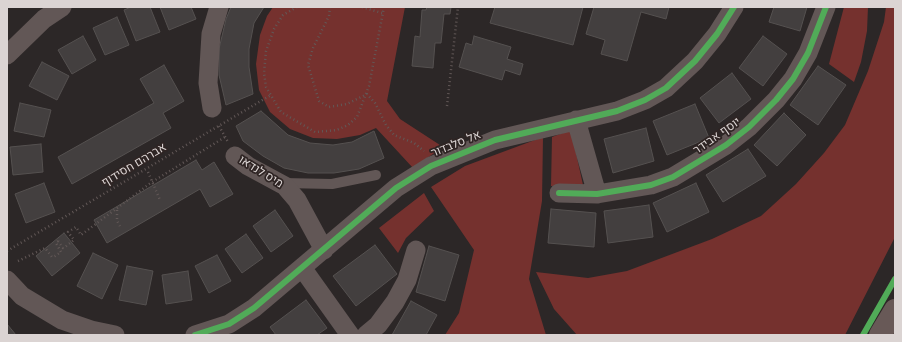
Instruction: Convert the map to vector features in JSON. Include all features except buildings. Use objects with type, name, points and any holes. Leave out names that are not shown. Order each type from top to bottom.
[{"type":"main road","points":[[880,335],[895,310]]},
{"type":"street","points":[[7,55],[44,19],[62,7]]},
{"type":"street","points":[[216,117],[208,83],[211,34],[219,7]]},
{"type":"street","name":"אל סלבדור","points":[[195,335],[230,324],[254,308],[303,269],[396,188],[431,166],[496,140],[617,110],[645,100],[666,88],[695,61],[716,34],[734,7]]},
{"type":"street","name":"יוסף אבידר","points":[[559,193],[597,194],[650,185],[673,176],[726,145],[750,127],[776,100],[793,79],[808,53],[826,7]]},
{"type":"street","points":[[576,120],[597,194]]},
{"type":"street","name":"מיס לנדאו","points":[[234,156],[248,166],[285,186],[297,200],[324,250]]},
{"type":"street","points":[[366,335],[378,325],[407,280],[416,250]]},
{"type":"street","points":[[303,269],[350,335]]},
{"type":"street","points":[[7,280],[22,296],[62,320],[91,330],[115,335]]},
{"type":"lane","points":[[280,183],[332,184],[376,175]]},
{"type":"path","points":[[297,7],[283,15],[274,29],[266,50],[264,73],[266,87],[281,112],[315,132],[337,130],[348,125],[357,117],[366,94],[384,7]]},
{"type":"path","points":[[330,7],[329,16],[313,48],[308,65],[320,101],[329,107],[347,104],[366,94]]},
{"type":"path","points":[[362,7],[382,14]]},
{"type":"path","points":[[447,106],[458,7]]},
{"type":"path","points":[[366,94],[375,103],[386,125],[394,135],[414,143],[424,151],[431,166]]},
{"type":"path","points":[[216,117],[234,156]]},
{"type":"path","points":[[18,261],[46,248],[52,257],[55,256],[61,252],[56,243],[58,241],[63,248],[74,240],[68,232],[76,227],[81,235],[117,210],[152,182],[225,137]]},
{"type":"path","points":[[148,172],[160,200]]},
{"type":"path","points":[[117,210],[117,221],[120,226]]},
{"type":"shaded area","points":[[273,7],[405,7],[387,101],[400,119],[443,147],[413,168],[376,128],[360,135],[337,139],[313,138],[290,129],[270,112],[259,90],[256,64],[260,35],[267,16]]},
{"type":"shaded area","points":[[844,7],[868,7],[867,31],[861,62],[854,82],[829,64]]},
{"type":"shaded area","points":[[886,7],[895,7],[895,237],[845,335],[577,335],[554,309],[536,272],[588,278],[627,271],[712,239],[761,216],[796,184],[824,153],[845,125],[868,71],[884,22]]},
{"type":"shaded area","points":[[571,130],[583,185],[551,186],[552,137]]},
{"type":"shaded area","points":[[543,137],[542,201],[529,279],[546,335],[445,335],[459,313],[474,250],[431,187],[465,166]]},
{"type":"shaded area","points":[[424,193],[434,211],[406,238],[398,253],[379,228]]},
{"type":"cycle path","points":[[195,335],[229,324],[254,308],[396,188],[431,166],[495,140],[617,111],[645,100],[666,88],[695,61],[717,34],[734,7]]},
{"type":"cycle path","points":[[559,193],[597,194],[651,185],[673,177],[726,145],[749,127],[776,100],[793,79],[808,53],[826,7]]},
{"type":"cycle path","points":[[863,335],[895,279]]}]
